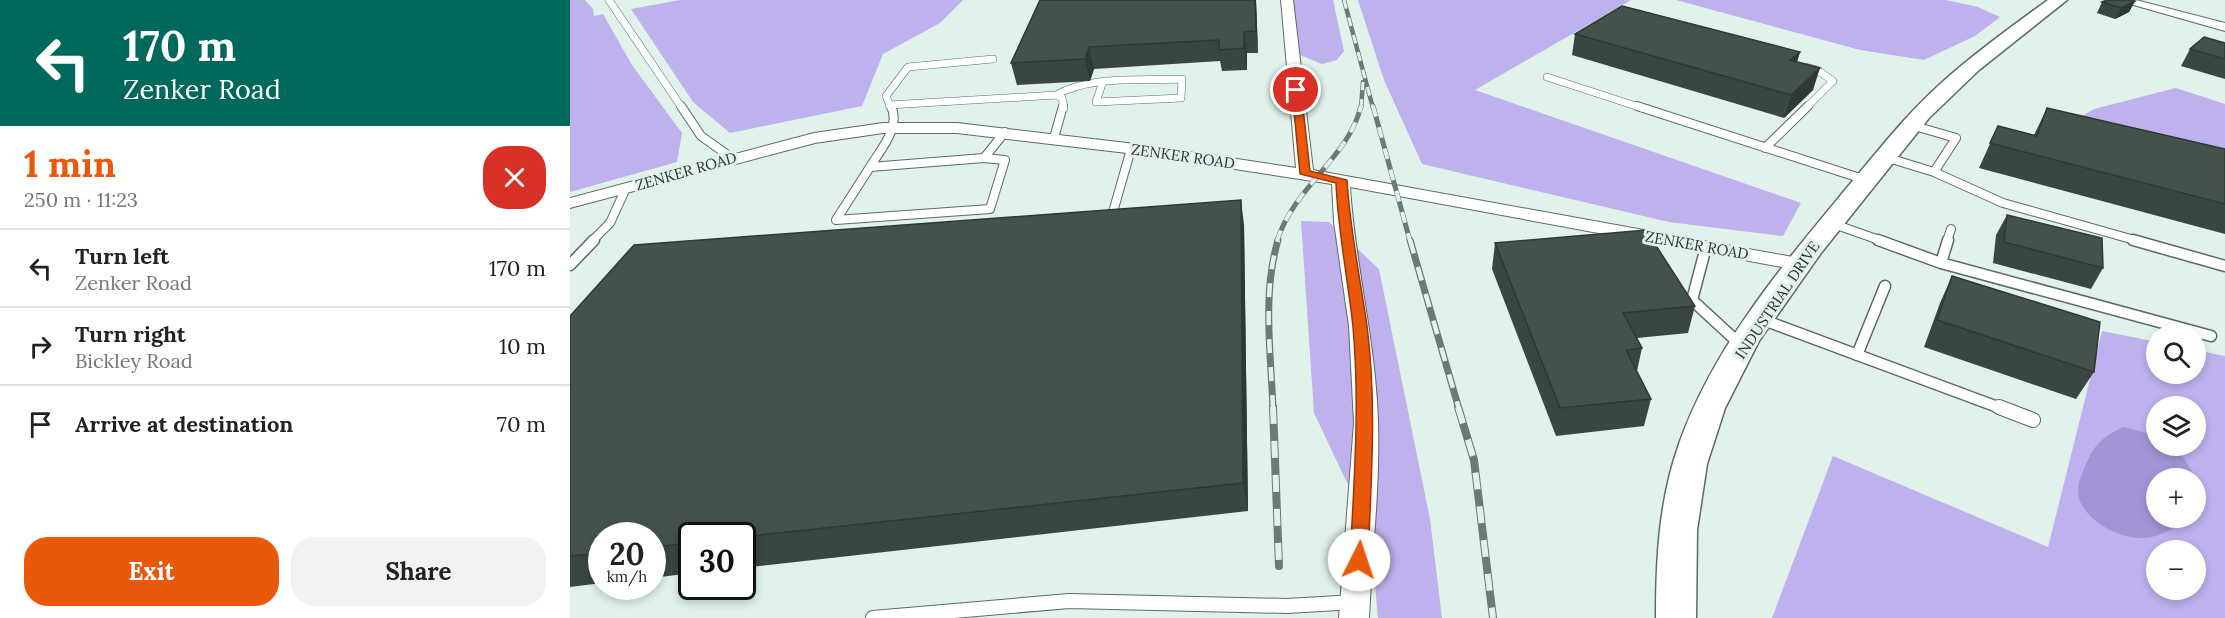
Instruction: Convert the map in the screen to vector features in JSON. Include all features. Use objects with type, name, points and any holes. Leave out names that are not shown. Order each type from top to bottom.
[{"type":"street","points":[[1287,0],[1305,174]]},
{"type":"street","name":"INDUSTRIAL DRIVE","points":[[1676,618],[1678,539],[1682,498],[1693,455],[1713,399],[1743,347],[1797,264],[1911,125],[1973,65],[2059,0]]},
{"type":"street","points":[[2122,0],[2225,27]]},
{"type":"street","name":"ZENKER ROAD","points":[[570,203],[814,138],[893,128],[932,127],[1054,138],[1305,174],[1797,264]]},
{"type":"street","points":[[1341,180],[1343,222],[1360,326],[1366,423],[1354,610]]},
{"type":"lane","points":[[609,0],[701,136],[732,158]]},
{"type":"lane","points":[[869,167],[984,158],[1005,160],[990,209],[836,220],[893,128],[896,116],[886,96],[908,67],[993,59]]},
{"type":"lane","points":[[1766,148],[1833,81],[1817,70],[1794,64]]},
{"type":"lane","points":[[1547,77],[1866,180]]},
{"type":"lane","points":[[889,105],[1056,95],[1070,87],[1102,84],[1182,79],[1181,98],[1096,102],[1102,84]]},
{"type":"lane","points":[[1054,138],[1064,110],[1062,98],[1056,95]]},
{"type":"lane","points":[[1911,125],[1956,138],[1934,172]]},
{"type":"lane","points":[[984,158],[1005,132]]},
{"type":"lane","points":[[1113,212],[1131,148]]},
{"type":"lane","points":[[1885,157],[1934,172],[2003,203],[2225,266]]},
{"type":"lane","points":[[570,266],[610,223],[626,188]]},
{"type":"lane","points":[[1831,223],[1941,263],[2211,336]]},
{"type":"lane","points":[[1941,263],[1951,229]]},
{"type":"lane","points":[[1706,247],[1692,300],[1743,347]]},
{"type":"lane","points":[[1857,355],[1885,286]]},
{"type":"lane","points":[[1761,319],[2033,420]]},
{"type":"lane","points":[[873,618],[1069,601],[1287,606],[1354,610]]},
{"type":"shaded area","points":[[570,0],[585,0],[593,9],[594,16],[603,14],[632,65],[682,133],[677,162],[570,192]]},
{"type":"shaded area","points":[[680,0],[963,0],[940,23],[883,54],[862,106],[730,133],[693,102],[631,9]]},
{"type":"shaded area","points":[[1287,0],[1333,0],[1344,51],[1337,60],[1322,64],[1293,52]]},
{"type":"shaded area","points":[[1358,0],[1631,0],[1475,90],[1801,203],[1783,236],[1669,222],[1422,164],[1384,80]]},
{"type":"shaded area","points":[[1676,0],[1946,0],[1978,7],[2000,17],[1975,36],[1924,60],[1860,50]]},
{"type":"shaded area","points":[[2176,88],[2225,104],[2225,165],[2061,128],[2094,109]]},
{"type":"shaded area","points":[[1301,221],[1329,222],[1379,269],[1430,519],[1442,618],[1378,618],[1370,531],[1314,413]]},
{"type":"shaded area","points":[[2102,331],[2146,340],[2146,384],[2206,384],[2206,352],[2225,356],[2225,618],[1772,618],[1833,456],[2048,547]],"holes":[[[2146,396],[2206,396],[2206,456],[2183,456],[2190,468],[2206,468],[2206,528],[2146,528],[2146,519],[2079,498],[2146,437]]]},
{"type":"shaded area","points":[[2124,427],[2146,433],[2146,456],[2183,456],[2190,468],[2146,468],[2146,528],[2173,529],[2154,536],[2133,538],[2105,527],[2089,515],[2083,507],[2078,494],[2080,479],[2095,448],[2112,433]]},
{"type":"building","points":[[1040,0],[1255,0],[1256,31],[1244,32],[1244,48],[1219,50],[1219,40],[1089,47],[1085,59],[1011,63]]},
{"type":"building","points":[[2107,0],[2135,1],[2121,8],[2102,2]]},
{"type":"building","points":[[1622,6],[1800,52],[1790,60],[1820,68],[1791,95],[1575,34]]},
{"type":"building","points":[[2204,37],[2225,43],[2225,59],[2190,49]]},
{"type":"building","points":[[2047,108],[2225,149],[2225,204],[1990,143],[1998,126],[2037,136]]},
{"type":"building","points":[[1241,200],[1243,483],[756,535],[756,522],[678,522],[678,544],[666,546],[666,522],[588,522],[588,554],[570,556],[570,316],[634,245]]},
{"type":"building","points":[[2007,215],[2102,238],[2103,268],[2004,242]]},
{"type":"building","points":[[1646,230],[1695,306],[1623,313],[1642,348],[1626,350],[1651,399],[1560,408],[1495,243]]},
{"type":"building","points":[[1952,276],[2100,322],[2094,372],[1937,320]]},
{"type":"railway","points":[[1344,0],[1373,108]]},
{"type":"railway","points":[[1361,108],[1363,82]]},
{"type":"railway","points":[[1277,241],[1285,221],[1296,204],[1345,142],[1361,106]]},
{"type":"railway","points":[[1373,106],[1410,241]]},
{"type":"railway","points":[[1273,409],[1269,303],[1270,281],[1278,240]]},
{"type":"railway","points":[[1410,240],[1459,409]]},
{"type":"railway","points":[[1273,407],[1279,566]]},
{"type":"railway","points":[[1458,407],[1474,460],[1493,618]]},
{"type":"route","points":[[1296,90],[1305,174],[1341,180],[1343,222],[1360,326],[1366,423],[1359,560]]}]
